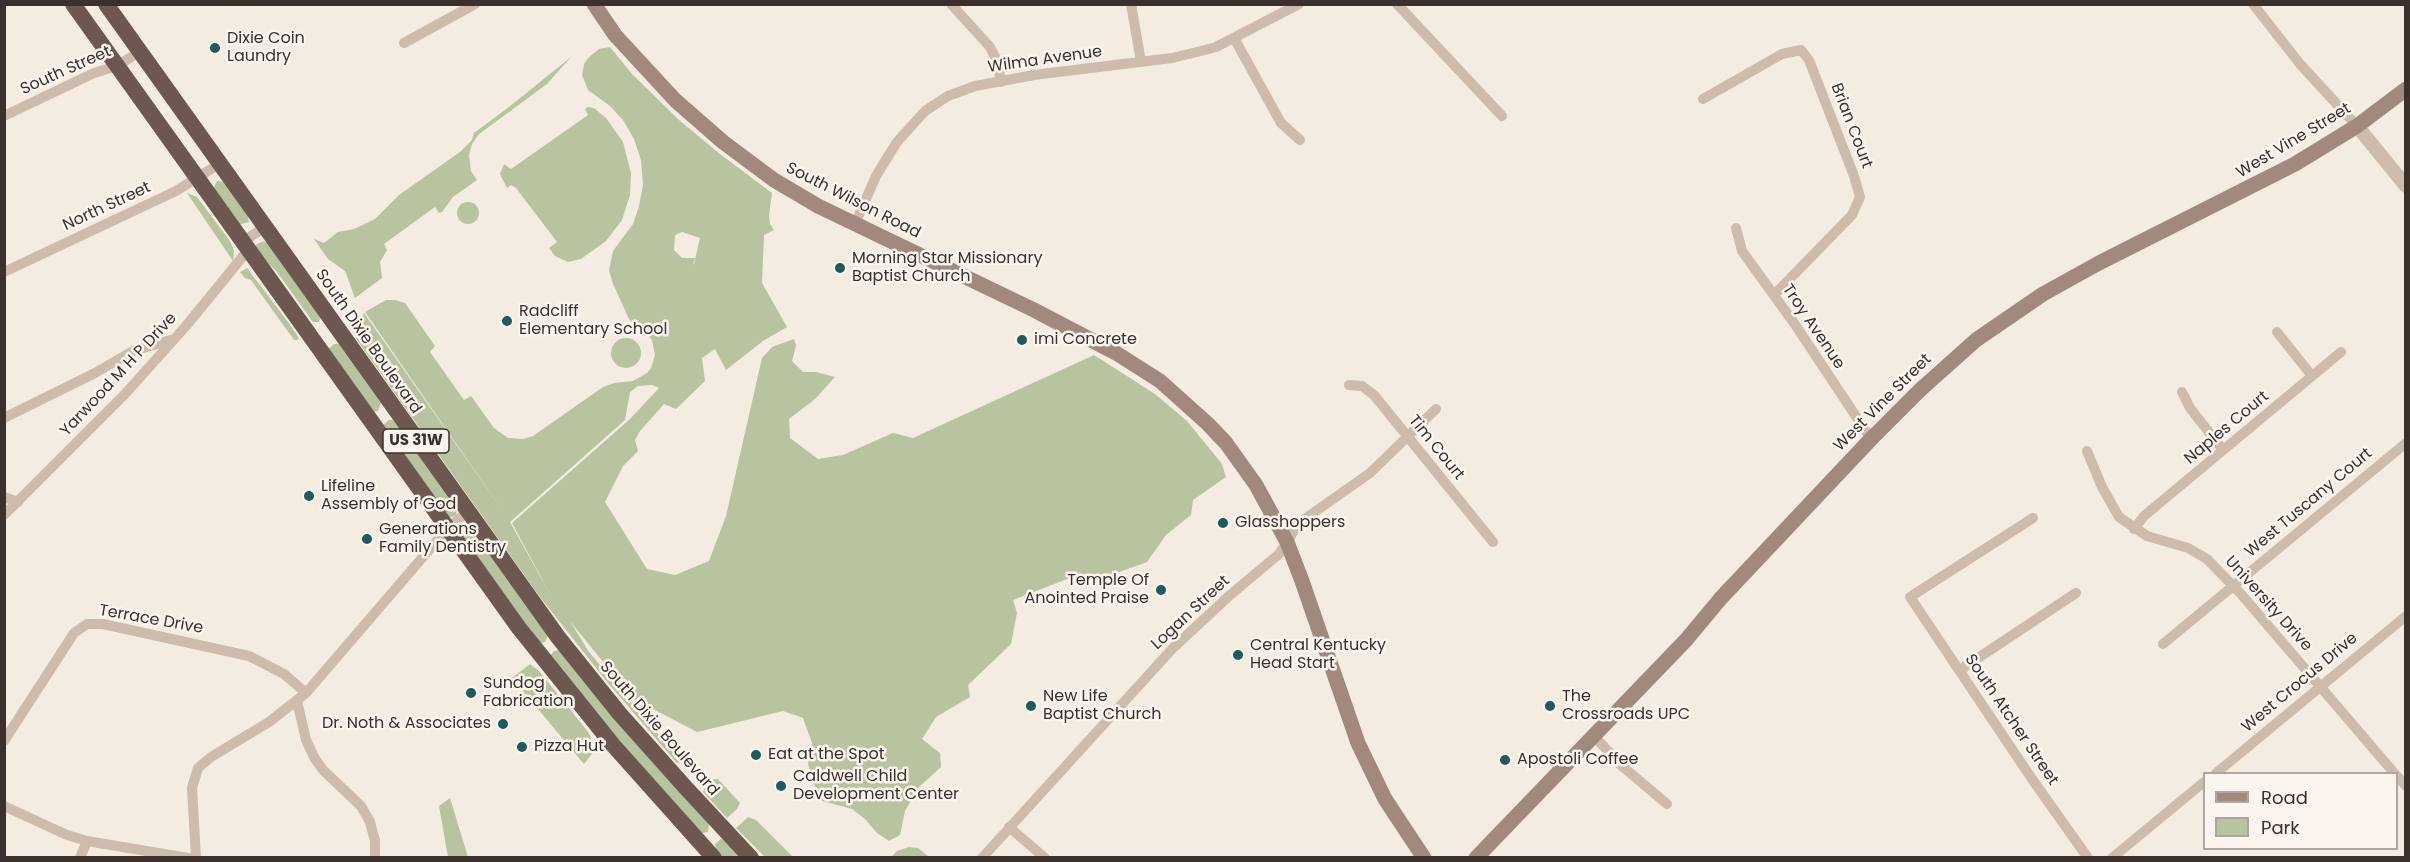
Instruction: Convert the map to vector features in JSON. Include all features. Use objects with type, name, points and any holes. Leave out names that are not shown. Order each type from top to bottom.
[{"type":"highway","name":"US 31W","points":[[73,4],[525,636],[613,746],[714,858]]},
{"type":"highway","name":"South Dixie Boulevard","points":[[106,4],[466,512],[558,637],[619,712],[752,858]]},
{"type":"main road","name":"South Wilson Road","points":[[594,4],[615,35],[648,73],[703,126],[774,180],[818,206],[1116,353],[1160,381],[1180,397],[1226,443],[1256,485],[1287,542],[1358,743],[1385,799],[1424,858]]},
{"type":"main road","name":"West Vine Street","points":[[1476,858],[1686,640],[1721,598],[1870,440],[1957,356],[2004,319],[2043,294],[2099,263],[2295,165],[2357,126],[2406,89]]},
{"type":"street","points":[[404,43],[475,4]]},
{"type":"street","points":[[951,4],[990,47],[997,61],[1001,82]]},
{"type":"street","points":[[1131,4],[1141,62]]},
{"type":"street","name":"Wilma Avenue","points":[[855,224],[863,202],[890,153],[925,111],[961,90],[1034,75],[1141,62],[1201,51],[1234,38],[1299,4]]},
{"type":"street","points":[[1397,4],[1502,116]]},
{"type":"street","points":[[2253,4],[2300,64],[2357,126],[2406,186]]},
{"type":"street","points":[[1234,38],[1281,123],[1300,140]]},
{"type":"street","name":"Brian Court","points":[[1702,99],[1782,54],[1801,50],[1809,60],[1854,176],[1860,196],[1852,215],[1774,295]]},
{"type":"street","name":"South Street","points":[[4,116],[94,73],[117,66],[139,52]]},
{"type":"street","name":"North Street","points":[[4,272],[176,191],[219,164]]},
{"type":"street","name":"Yarwood M H P Drive","points":[[4,515],[125,394],[174,339],[245,246],[265,227]]},
{"type":"street","name":"Troy Avenue","points":[[1736,228],[1742,250],[1870,440]]},
{"type":"street","points":[[2277,332],[2312,376]]},
{"type":"street","points":[[4,418],[80,381],[133,351],[174,339]]},
{"type":"street","name":"Naples Court","points":[[2134,529],[2144,516],[2341,352]]},
{"type":"street","name":"Tim Court","points":[[1349,385],[1368,389],[1493,542]]},
{"type":"street","points":[[2182,392],[2190,408],[2223,450]]},
{"type":"street","name":"Logan Street","points":[[982,858],[1173,648],[1279,554],[1299,523],[1370,473],[1436,409]]},
{"type":"street","name":"West Tuscany Court","points":[[2163,644],[2406,443]]},
{"type":"street","name":"University Drive","points":[[2087,451],[2102,487],[2119,517],[2147,536],[2188,548],[2207,559],[2394,772]]},
{"type":"street","points":[[4,497],[18,502]]},
{"type":"street","points":[[196,858],[192,788],[198,768],[306,693],[447,529],[466,512]]},
{"type":"street","name":"South Atcher Street","points":[[2033,518],[1910,597],[2088,858]]},
{"type":"street","points":[[1960,670],[2076,593]]},
{"type":"street","name":"West Crocus Drive","points":[[2217,772],[2406,616]]},
{"type":"street","name":"Terrace Drive","points":[[4,741],[74,633],[87,624],[103,624],[249,656],[284,674],[306,693]]},
{"type":"street","points":[[297,701],[306,740],[315,759],[324,771],[361,806],[370,822],[375,841],[375,858]]},
{"type":"street","points":[[1594,736],[1622,766],[1667,804]]},
{"type":"street","points":[[2112,858],[2203,784]]},
{"type":"street","points":[[4,806],[67,836],[87,842],[188,858]]},
{"type":"street","points":[[1010,827],[1045,858]]},
{"type":"street","points":[[80,858],[87,842]]},
{"type":"green space","points":[[610,47],[632,74],[679,120],[772,193],[769,216],[774,230],[764,235],[762,283],[787,327],[763,341],[726,370],[715,349],[702,358],[705,381],[676,409],[664,404],[640,431],[635,440],[638,451],[623,466],[605,502],[647,569],[675,575],[709,561],[726,516],[762,358],[772,347],[794,339],[796,345],[792,361],[803,372],[816,372],[835,377],[815,399],[789,419],[790,438],[818,459],[843,455],[893,433],[913,438],[1094,355],[1155,394],[1187,421],[1222,464],[1226,477],[1193,500],[1191,515],[1166,535],[1147,562],[1108,576],[1080,574],[1013,600],[1017,613],[1011,644],[968,685],[970,697],[936,717],[922,739],[940,753],[941,767],[919,787],[905,811],[900,835],[889,841],[852,809],[819,800],[808,764],[812,743],[803,718],[783,711],[697,732],[632,698],[570,621],[589,652],[675,754],[680,764],[676,762],[608,683],[540,597],[357,340],[355,330],[364,313],[507,517],[365,312],[386,300],[405,303],[435,346],[430,352],[464,400],[471,396],[494,428],[508,438],[523,439],[533,436],[603,387],[633,381],[647,373],[655,355],[652,340],[629,319],[609,270],[613,251],[633,224],[639,206],[643,185],[641,160],[634,139],[623,120],[610,106],[588,90],[582,75],[584,64],[599,49]],"holes":[[[682,232],[700,238],[694,264],[693,265],[695,258],[682,258],[674,250],[675,235]],[[652,385],[659,388],[630,419],[512,523],[552,598],[510,522],[625,420],[630,392],[638,386]]]},
{"type":"green space","points":[[571,57],[547,84],[479,134],[472,144],[469,155],[471,171],[477,180],[453,197],[442,212],[439,213],[435,207],[384,244],[387,250],[380,262],[382,278],[355,298],[345,271],[328,259],[314,239],[324,243],[338,232],[354,229],[375,219],[399,195],[460,152],[472,140],[474,133]]},
{"type":"green space","points":[[594,108],[606,118],[623,142],[631,173],[630,195],[622,220],[606,241],[581,259],[568,262],[555,256],[549,248],[557,242],[516,188],[511,185],[507,188],[500,174],[504,164],[511,169],[588,115],[585,109]]},
{"type":"green space","points":[[217,181],[224,182],[248,216],[249,222],[238,225],[213,189]]},
{"type":"green space","points":[[187,193],[197,197],[230,241],[234,251],[233,261]]},
{"type":"green space","points":[[468,202],[478,209],[479,213],[472,223],[468,224],[458,217],[457,213],[464,203]]},
{"type":"green space","points":[[264,241],[320,317],[319,322],[313,322],[277,272],[258,253],[255,247]]},
{"type":"green space","points":[[247,268],[288,322],[299,338],[297,340],[294,340],[251,280],[245,278],[240,272]]},
{"type":"green space","points":[[626,338],[632,339],[640,347],[640,359],[632,367],[626,368],[620,367],[612,359],[611,353],[612,347],[620,339]]},
{"type":"green space","points":[[334,344],[339,344],[381,403],[378,411],[373,412],[328,349]]},
{"type":"green space","points":[[393,420],[457,508],[456,515],[448,518],[383,425]]},
{"type":"green space","points":[[464,526],[470,528],[548,636],[545,642],[540,643],[458,530]]},
{"type":"green space","points":[[560,650],[709,824],[708,832],[702,833],[662,792],[550,656],[554,651]]},
{"type":"green space","points":[[530,664],[539,671],[589,733],[595,750],[584,764],[512,678]]},
{"type":"green space","points":[[714,779],[718,779],[740,803],[727,818],[703,792],[705,786]]},
{"type":"green space","points":[[450,798],[468,857],[448,857],[439,806]]},
{"type":"green space","points":[[748,817],[756,820],[793,857],[765,857],[736,828]]},
{"type":"green space","points":[[721,839],[742,857],[723,857],[715,844]]},
{"type":"green space","points":[[909,847],[918,848],[929,857],[891,857],[897,851]]},
{"type":"place","name":"Dixie Coin Laundry","points":[[215,48]]},
{"type":"place","name":"Morning Star Missionary Baptist Church","points":[[840,268]]},
{"type":"place","name":"Radcliff Elementary School","points":[[507,321]]},
{"type":"place","name":"imi Concrete","points":[[1022,340]]},
{"type":"place","name":"Lifeline Assembly of God","points":[[309,496]]},
{"type":"place","name":"Glasshoppers","points":[[1223,523]]},
{"type":"place","name":"Generations Family Dentistry","points":[[367,539]]},
{"type":"place","name":"Temple Of Anointed Praise","points":[[1161,590]]},
{"type":"place","name":"Central Kentucky Head Start","points":[[1238,655]]},
{"type":"place","name":"Sundog Fabrication","points":[[471,693]]},
{"type":"place","name":"New Life Baptist Church","points":[[1031,706]]},
{"type":"place","name":"The Crossroads UPC","points":[[1550,706]]},
{"type":"place","name":"Dr. Noth & Associates","points":[[503,724]]},
{"type":"place","name":"Pizza Hut","points":[[522,747]]},
{"type":"place","name":"Eat at the Spot","points":[[756,755]]},
{"type":"place","name":"Apostoli Coffee","points":[[1505,760]]},
{"type":"place","name":"Caldwell Child Development Center","points":[[781,786]]}]
